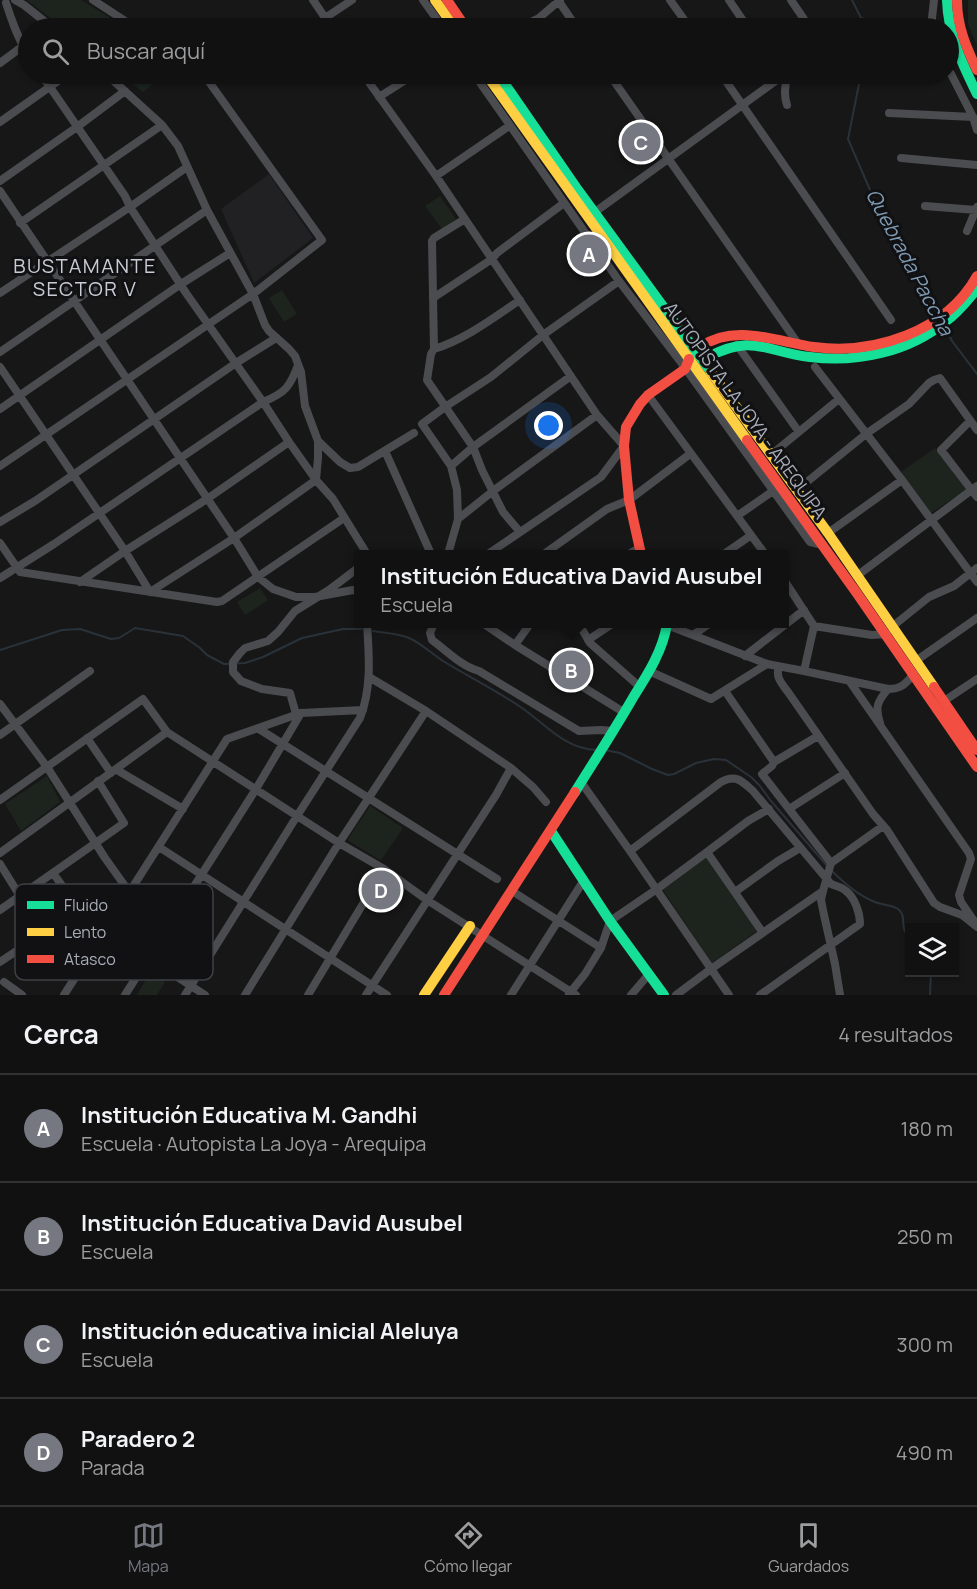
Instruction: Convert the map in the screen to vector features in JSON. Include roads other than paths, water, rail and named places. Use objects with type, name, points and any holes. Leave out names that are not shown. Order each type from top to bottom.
[{"type":"main road","points":[[435,0],[448,18]]},
{"type":"main road","points":[[447,0],[459,18]]},
{"type":"main road","points":[[949,0],[958,18]]},
{"type":"main road","points":[[959,24],[973,65],[977,94]]},
{"type":"main road","name":"AUTOPISTA LA JOYA - AREQUIPA","points":[[493,84],[688,361],[824,545],[890,630],[917,660],[977,750]]},
{"type":"main road","name":"AUTOPISTA LA JOYA - AREQUIPA","points":[[505,84],[595,212],[688,361],[772,454],[858,575],[914,674],[977,767]]},
{"type":"main road","points":[[688,361],[708,357],[726,347],[753,344],[808,357],[845,359],[878,349],[929,324],[954,306],[977,276]]},
{"type":"main road","points":[[640,550],[629,500],[624,446],[626,427],[648,395],[688,361],[701,346],[734,335],[753,334],[799,345],[834,349],[904,347],[949,321],[977,290]]},
{"type":"main road","points":[[444,995],[625,713],[649,671],[665,637],[666,628]]},
{"type":"main road","points":[[551,831],[610,921],[664,995]]},
{"type":"main road","points":[[424,995],[470,926]]},
{"type":"street","points":[[93,0],[121,18]]},
{"type":"street","points":[[313,0],[325,18],[352,0]]},
{"type":"street","points":[[423,0],[436,18]]},
{"type":"street","points":[[539,18],[559,0],[571,18]]},
{"type":"street","points":[[670,0],[683,18]]},
{"type":"street","points":[[729,0],[741,18]]},
{"type":"street","points":[[791,0],[803,18]]},
{"type":"street","points":[[932,18],[934,0]]},
{"type":"street","points":[[18,32],[7,2],[24,5],[40,18]]},
{"type":"street","points":[[0,63],[18,50]]},
{"type":"street","points":[[48,84],[125,196],[207,324],[316,480],[333,499],[364,550]]},
{"type":"street","points":[[0,122],[54,84]]},
{"type":"street","points":[[117,84],[162,125],[178,146],[207,210],[253,294],[265,325],[290,349],[298,364],[303,381],[305,406],[318,441],[316,480],[234,538],[150,592]]},
{"type":"street","points":[[0,466],[253,294],[322,240],[210,84]]},
{"type":"street","points":[[370,84],[436,176],[597,415],[624,446],[601,477],[495,550]]},
{"type":"street","points":[[379,97],[399,84]]},
{"type":"street","points":[[481,84],[619,281],[688,361],[773,491],[810,542],[824,545]]},
{"type":"street","points":[[616,84],[808,357]]},
{"type":"street","points":[[728,84],[891,320]]},
{"type":"street","points":[[595,212],[772,84]]},
{"type":"street","points":[[784,84],[787,105]]},
{"type":"street","points":[[956,84],[977,130]]},
{"type":"street","points":[[0,181],[125,91]]},
{"type":"street","points":[[889,113],[973,117]]},
{"type":"street","points":[[20,223],[162,125]]},
{"type":"street","points":[[436,176],[509,126]]},
{"type":"street","points":[[901,158],[977,165]]},
{"type":"street","points":[[0,293],[187,167]]},
{"type":"street","points":[[0,191],[258,577],[267,585],[296,597],[315,597],[354,590]]},
{"type":"street","points":[[433,298],[492,260],[497,253],[564,203]]},
{"type":"street","points":[[924,206],[976,208],[967,231]]},
{"type":"street","points":[[0,352],[207,210]]},
{"type":"street","points":[[465,219],[432,241],[434,349],[431,354],[427,380],[473,447],[503,512],[520,532]]},
{"type":"street","points":[[0,409],[181,284],[230,253]]},
{"type":"street","points":[[449,550],[458,519],[457,490],[451,466],[422,424],[491,377],[543,335],[619,281]]},
{"type":"street","points":[[434,349],[448,345],[520,300]]},
{"type":"street","points":[[0,522],[35,501],[276,338]]},
{"type":"street","points":[[737,345],[800,432]]},
{"type":"street","points":[[0,578],[99,514],[263,402],[283,392],[290,385],[298,364]]},
{"type":"street","points":[[0,367],[125,551],[150,592]]},
{"type":"street","points":[[815,368],[931,520],[974,570],[977,582]]},
{"type":"street","points":[[451,466],[473,447],[571,376]]},
{"type":"street","points":[[797,490],[866,434],[909,404],[934,380],[940,378],[977,430]]},
{"type":"street","points":[[648,395],[761,550]]},
{"type":"street","points":[[772,454],[839,399]]},
{"type":"street","points":[[458,519],[493,490],[597,415]]},
{"type":"street","points":[[858,575],[931,520],[975,491],[941,450],[970,421]]},
{"type":"street","points":[[318,441],[340,462],[350,468],[358,467],[414,433]]},
{"type":"street","points":[[80,582],[289,442]]},
{"type":"street","points":[[385,452],[429,550]]},
{"type":"street","points":[[551,550],[607,509],[629,500],[690,454]]},
{"type":"street","points":[[828,533],[902,480]]},
{"type":"street","points":[[737,516],[773,491]]},
{"type":"street","points":[[0,543],[20,572],[217,602],[222,601],[344,518]]},
{"type":"street","points":[[731,550],[750,536]]},
{"type":"street","points":[[814,626],[873,635],[890,630],[929,597],[954,586],[974,570]]},
{"type":"street","points":[[195,884],[256,789],[298,714],[290,693],[262,688],[241,681],[233,672],[233,664],[240,652],[268,640],[295,612],[354,571]]},
{"type":"street","points":[[789,588],[814,626],[804,671]]},
{"type":"street","points":[[789,622],[804,610]]},
{"type":"street","points":[[917,660],[977,618]]},
{"type":"street","points":[[213,950],[360,718],[369,677],[367,628]]},
{"type":"street","points":[[432,628],[430,633],[432,640],[459,661],[579,731],[614,731]]},
{"type":"street","points":[[490,628],[625,713]]},
{"type":"street","points":[[515,645],[527,628]]},
{"type":"street","points":[[581,628],[588,640],[640,687]]},
{"type":"street","points":[[588,640],[606,628]]},
{"type":"street","points":[[676,628],[767,664],[790,667],[850,682],[898,689],[914,674]]},
{"type":"street","points":[[693,635],[703,628]]},
{"type":"street","points":[[745,656],[781,628]]},
{"type":"street","points":[[649,671],[711,699],[767,664]]},
{"type":"street","points":[[779,667],[778,678],[883,826],[934,903],[962,915],[977,926]]},
{"type":"street","points":[[0,735],[90,671]]},
{"type":"street","points":[[369,677],[426,711],[511,768],[546,802]]},
{"type":"street","points":[[944,700],[977,679]]},
{"type":"street","points":[[850,682],[969,853],[971,859],[960,895],[961,903],[977,926]]},
{"type":"street","points":[[882,729],[877,711],[878,704],[879,699],[888,689]]},
{"type":"street","points":[[724,691],[774,762]]},
{"type":"street","points":[[0,800],[143,699],[167,732],[339,843],[384,869],[427,900],[572,994],[602,948],[610,921],[748,821],[769,809]]},
{"type":"street","points":[[0,704],[47,767],[95,844],[124,884]]},
{"type":"street","points":[[136,884],[227,739],[298,714],[363,710]]},
{"type":"street","points":[[245,995],[339,843],[426,711]]},
{"type":"street","points":[[259,729],[497,879]]},
{"type":"street","points":[[0,853],[167,732]]},
{"type":"street","points":[[818,736],[774,762],[762,774],[831,863]]},
{"type":"street","points":[[87,738],[114,771],[183,809]]},
{"type":"street","points":[[366,995],[496,795],[511,768]]},
{"type":"street","points":[[789,809],[845,773]]},
{"type":"street","points":[[630,851],[700,797],[728,778],[734,778],[753,791],[831,884],[846,890],[856,906],[861,920],[860,924],[760,995]]},
{"type":"street","points":[[38,884],[124,823],[98,781]]},
{"type":"street","points":[[582,782],[729,995]]},
{"type":"street","points":[[840,995],[821,900],[826,878],[831,863],[883,826]]},
{"type":"street","points":[[159,847],[387,995]]},
{"type":"street","points":[[735,892],[800,848]]},
{"type":"street","points":[[707,852],[763,933]]},
{"type":"street","points":[[0,864],[15,889]]},
{"type":"street","points":[[308,995],[384,869]]},
{"type":"street","points":[[53,873],[61,884]]},
{"type":"street","points":[[511,995],[584,880]]},
{"type":"street","points":[[512,891],[602,948]]},
{"type":"street","points":[[676,995],[823,891]]},
{"type":"street","points":[[0,910],[15,900]]},
{"type":"street","points":[[0,962],[15,952]]},
{"type":"street","points":[[631,995],[649,974]]},
{"type":"street","points":[[64,995],[74,980]]},
{"type":"street","points":[[125,995],[135,980]]},
{"type":"street","points":[[182,980],[205,995]]},
{"type":"street","points":[[185,995],[195,980]]},
{"type":"street","points":[[4,982],[22,995]]},
{"type":"waterway","name":"Quebrada Paccha","points":[[852,0],[861,18]]},
{"type":"waterway","name":"Quebrada Paccha","points":[[859,84],[848,139],[883,220],[936,312]]},
{"type":"waterway","name":"Quebrada Paccha","points":[[945,328],[977,374]]},
{"type":"waterway","points":[[0,650],[62,630],[80,629],[111,639],[119,638],[135,628],[183,636],[207,655],[224,664],[245,663],[302,638],[343,629],[362,629]]},
{"type":"waterway","points":[[373,631],[400,635],[413,640],[443,661],[512,701],[556,735],[585,749],[596,750]]},
{"type":"waterway","points":[[605,750],[620,753],[668,775],[696,763],[714,759],[726,760],[760,786],[828,867]]},
{"type":"waterway","points":[[832,871],[863,896],[898,909],[902,915],[905,932]]},
{"type":"waterway","points":[[930,995],[931,977]]},
{"type":"place","name":"Institución educativa inicial Aleluya","points":[[641,142]]},
{"type":"place","name":"Institución Educativa M. Gandhi","points":[[589,254]]},
{"type":"place","name":"Institución Educativa David Ausubel","points":[[571,670]]},
{"type":"place","name":"Paradero 2","points":[[381,890]]},
{"type":"district","name":"BUSTAMANTE SECTOR V","points":[[85,276]]}]
